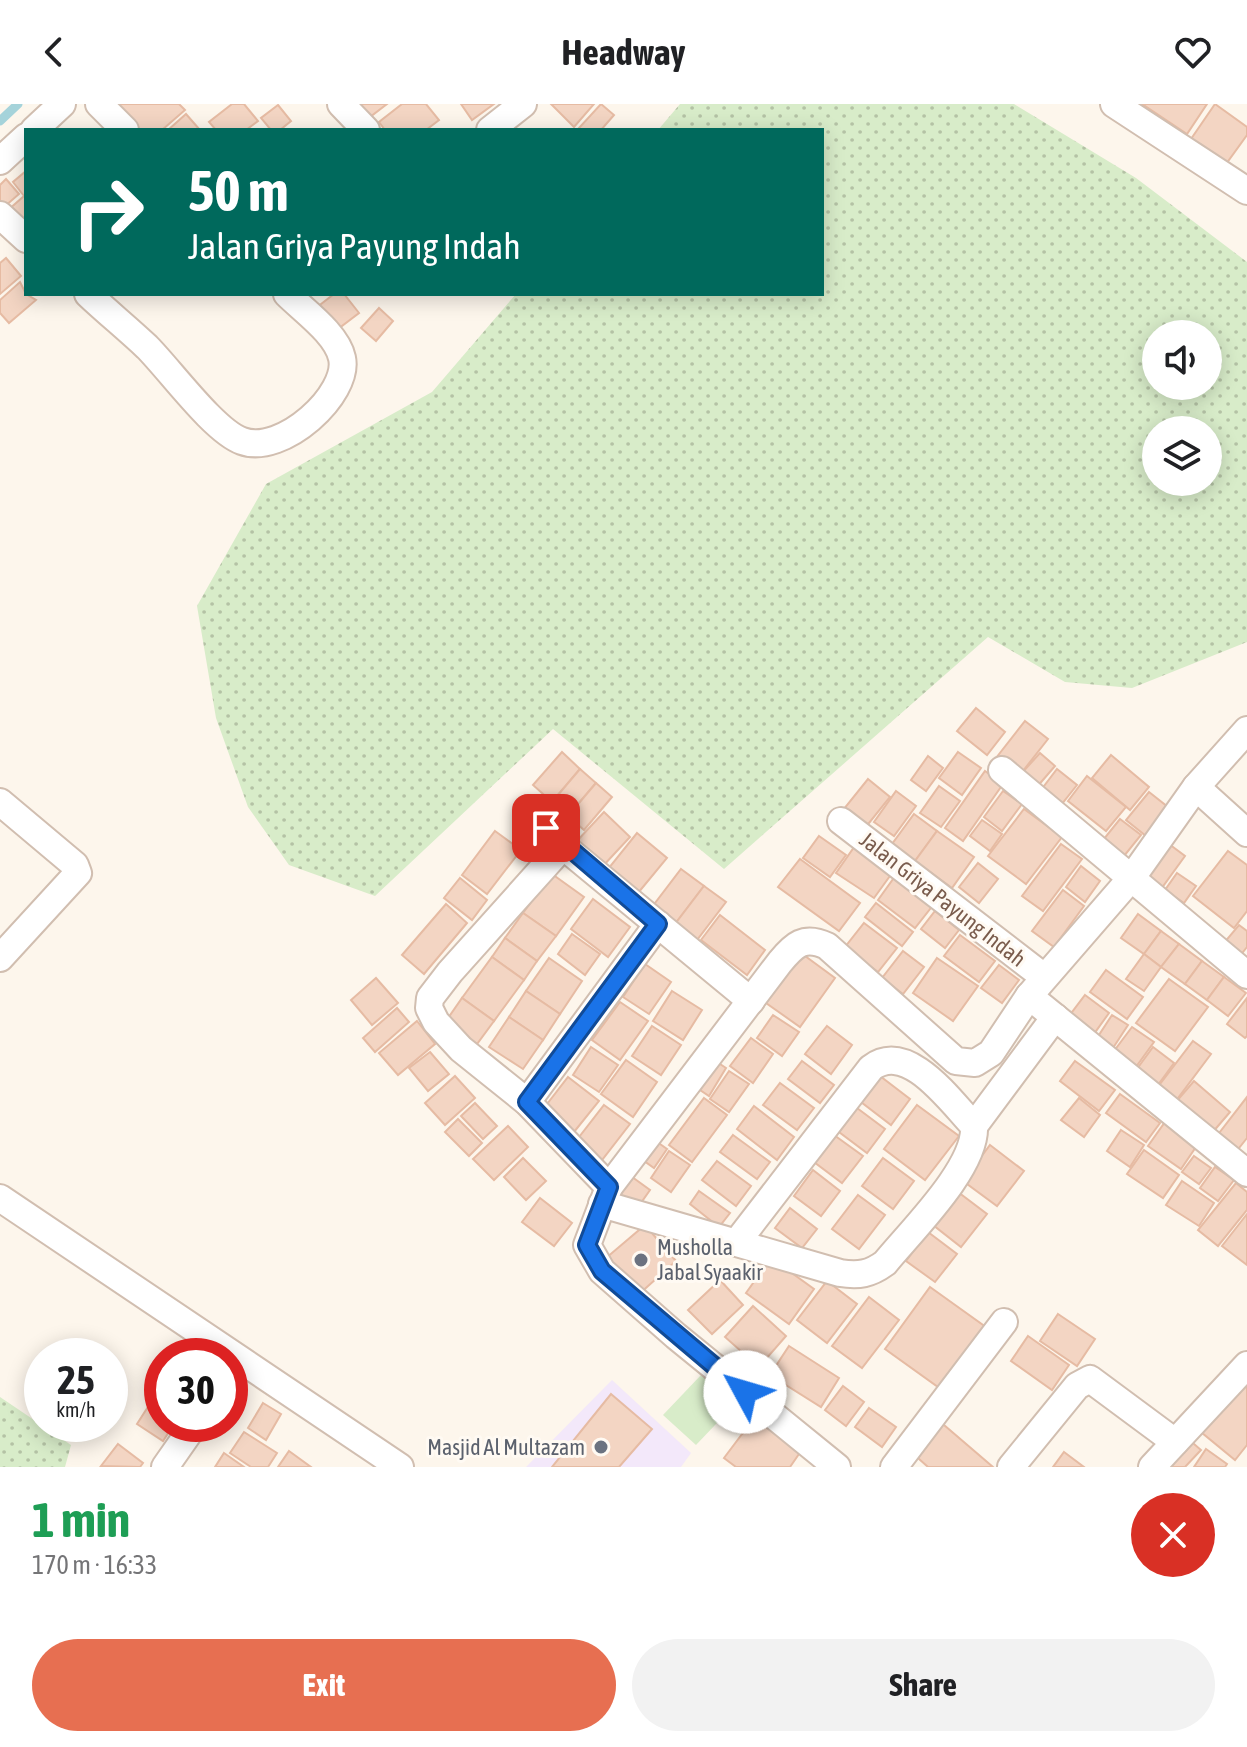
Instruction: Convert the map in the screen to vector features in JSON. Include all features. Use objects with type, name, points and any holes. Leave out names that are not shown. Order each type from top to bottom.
[{"type":"street","points":[[36,128],[62,104]]},
{"type":"street","points":[[99,104],[123,128]]},
{"type":"street","points":[[341,104],[364,128]]},
{"type":"street","points":[[493,128],[523,104]]},
{"type":"street","points":[[1114,104],[1245,185]]},
{"type":"street","points":[[0,161],[24,139]]},
{"type":"street","points":[[0,215],[24,237]]},
{"type":"street","points":[[90,296],[147,348],[223,429],[243,441],[266,443],[287,438],[317,413],[338,379],[343,361],[338,346],[289,296]]},
{"type":"street","name":"Jalan Griya Payung Indah","points":[[837,1467],[676,1336],[602,1271],[587,1245],[605,1195],[794,945],[816,941],[827,946],[933,1045],[956,1061],[975,1063],[991,1053],[1036,987],[1133,876],[1196,787],[1247,730]]},
{"type":"street","points":[[1002,770],[1133,876],[1247,975]]},
{"type":"street","points":[[1196,787],[1247,833]]},
{"type":"street","points":[[0,802],[75,865],[78,873],[0,958]]},
{"type":"street","points":[[529,809],[563,846],[751,1001]]},
{"type":"street","name":"Jalan Griya Payung Indah","points":[[841,821],[1036,987],[1055,1017],[1247,1173]]},
{"type":"street","points":[[563,846],[450,972],[430,998],[429,1008],[436,1022],[461,1049],[527,1102],[605,1195],[737,1242],[840,1273],[856,1276],[873,1272],[885,1263],[960,1169],[975,1140],[974,1126],[1055,1017]]},
{"type":"street","points":[[527,1102],[658,924]]},
{"type":"street","points":[[737,1242],[871,1068],[882,1059],[896,1058],[917,1069],[974,1126]]},
{"type":"street","points":[[0,1198],[197,1338]]},
{"type":"street","points":[[894,1467],[1004,1322]]},
{"type":"street","points":[[1152,1467],[1247,1365]]},
{"type":"street","points":[[248,1374],[371,1459],[400,1467]]},
{"type":"street","points":[[1011,1467],[1077,1386],[1090,1379],[1175,1442]]},
{"type":"street","points":[[165,1467],[182,1442]]},
{"type":"shaded area","points":[[612,1380],[691,1453],[681,1467],[526,1467]]},
{"type":"green space","points":[[680,104],[1014,104],[1136,178],[1247,262],[1247,642],[1132,688],[1065,682],[988,637],[724,869],[553,729],[375,896],[289,865],[248,807],[216,718],[197,606],[266,484],[432,392],[514,296],[824,296],[824,128],[660,128]]},
{"type":"green space","points":[[702,1374],[735,1404],[696,1445],[663,1415]]},
{"type":"green space","points":[[0,1397],[24,1413],[24,1442],[67,1442],[71,1445],[65,1467],[0,1467]]},
{"type":"building","points":[[119,104],[179,104],[185,110],[164,128],[129,128],[113,110]]},
{"type":"building","points":[[232,104],[244,104],[258,121],[249,128],[214,128],[209,122]]},
{"type":"building","points":[[360,104],[387,104],[370,117]]},
{"type":"building","points":[[402,104],[426,104],[439,120],[429,128],[384,128],[379,122]]},
{"type":"building","points":[[461,104],[494,104],[472,120]]},
{"type":"building","points":[[551,104],[594,104],[574,127]]},
{"type":"building","points":[[601,104],[614,115],[603,128],[579,128]]},
{"type":"building","points":[[1142,104],[1207,104],[1187,134]]},
{"type":"building","points":[[1215,104],[1247,127],[1247,135],[1226,164],[1191,139]]},
{"type":"building","points":[[278,105],[291,121],[282,128],[269,128],[261,118]]},
{"type":"building","points":[[186,114],[198,128],[170,128]]},
{"type":"building","points":[[24,173],[24,196],[13,182]]},
{"type":"building","points":[[6,179],[19,194],[4,207],[0,202],[0,185]]},
{"type":"building","points":[[24,196],[24,229],[8,210]]},
{"type":"building","points":[[6,258],[21,276],[0,294],[0,263]]},
{"type":"building","points":[[20,282],[24,296],[36,300],[9,323],[0,313],[0,300]]},
{"type":"building","points":[[331,296],[346,296],[359,313],[334,332],[316,308]]},
{"type":"building","points":[[379,308],[393,321],[376,341],[361,328]]},
{"type":"building","points":[[976,708],[1005,732],[987,755],[957,731]]},
{"type":"building","points":[[1025,721],[1048,739],[1019,776],[996,758]]},
{"type":"building","points":[[562,752],[580,769],[552,802],[533,785]]},
{"type":"building","points":[[958,752],[981,768],[962,795],[939,778]]},
{"type":"building","points":[[1040,753],[1055,766],[1036,788],[1020,775]]},
{"type":"building","points":[[1111,755],[1149,787],[1130,810],[1092,778]]},
{"type":"building","points":[[928,756],[943,768],[926,791],[911,780]]},
{"type":"building","points":[[580,769],[596,783],[568,816],[552,802]]},
{"type":"building","points":[[1057,769],[1077,785],[1061,805],[1041,790]]},
{"type":"building","points":[[985,771],[1003,784],[963,841],[945,828]]},
{"type":"building","points":[[1087,776],[1126,807],[1106,831],[1068,801]]},
{"type":"building","points":[[868,779],[890,797],[865,828],[843,810]]},
{"type":"building","points":[[596,783],[612,797],[584,830],[568,816]]},
{"type":"building","points":[[939,786],[960,801],[941,827],[920,813]]},
{"type":"building","points":[[896,791],[916,806],[894,836],[874,822]]},
{"type":"building","points":[[1003,791],[1022,804],[1002,831],[984,817]]},
{"type":"building","points":[[1149,792],[1173,811],[1151,840],[1126,820]]},
{"type":"building","points":[[1024,809],[1062,837],[1026,884],[988,856]]},
{"type":"building","points":[[604,812],[630,837],[602,867],[576,842]]},
{"type":"building","points":[[914,814],[937,831],[915,861],[892,844]]},
{"type":"building","points":[[1120,819],[1141,835],[1120,861],[1099,845]]},
{"type":"building","points":[[982,820],[1002,834],[990,851],[970,836]]},
{"type":"building","points":[[495,831],[521,850],[487,894],[462,875]]},
{"type":"building","points":[[937,831],[974,857],[952,888],[915,861]]},
{"type":"building","points":[[637,833],[667,858],[638,893],[608,869]]},
{"type":"building","points":[[819,836],[846,855],[830,877],[803,858]]},
{"type":"building","points":[[1165,841],[1185,856],[1161,889],[1141,875]]},
{"type":"building","points":[[857,843],[895,869],[874,898],[836,873]]},
{"type":"building","points":[[1061,844],[1082,859],[1043,911],[1022,896]]},
{"type":"building","points":[[1228,851],[1247,865],[1247,911],[1234,928],[1193,896]]},
{"type":"building","points":[[800,859],[860,903],[839,931],[778,887]]},
{"type":"building","points":[[978,863],[998,879],[979,903],[959,887]]},
{"type":"building","points":[[1081,866],[1100,881],[1085,902],[1066,887]]},
{"type":"building","points":[[681,869],[704,886],[675,924],[652,907]]},
{"type":"building","points":[[1177,873],[1196,886],[1184,903],[1165,890]]},
{"type":"building","points":[[552,874],[584,897],[556,936],[523,913]]},
{"type":"building","points":[[896,875],[934,904],[915,928],[878,900]]},
{"type":"building","points":[[460,878],[487,900],[472,920],[444,898]]},
{"type":"building","points":[[704,886],[726,902],[697,940],[675,924]]},
{"type":"building","points":[[1063,890],[1084,906],[1054,947],[1032,931]]},
{"type":"building","points":[[593,899],[630,927],[608,957],[571,929]]},
{"type":"building","points":[[876,903],[913,932],[902,946],[865,917]]},
{"type":"building","points":[[446,904],[467,923],[424,974],[402,955]]},
{"type":"building","points":[[935,911],[959,930],[945,948],[921,929]]},
{"type":"building","points":[[523,913],[556,936],[537,961],[505,938]]},
{"type":"building","points":[[1138,914],[1161,931],[1144,954],[1121,938]]},
{"type":"building","points":[[720,915],[765,950],[747,975],[701,940]]},
{"type":"building","points":[[864,923],[897,948],[878,972],[845,947]]},
{"type":"building","points":[[1239,925],[1247,931],[1247,947],[1239,957],[1223,944]]},
{"type":"building","points":[[1161,931],[1179,944],[1161,967],[1144,954]]},
{"type":"building","points":[[572,934],[600,954],[585,975],[558,954]]},
{"type":"building","points":[[960,935],[995,961],[979,982],[944,956]]},
{"type":"building","points":[[505,938],[537,961],[524,980],[492,957]]},
{"type":"building","points":[[1179,944],[1202,961],[1185,984],[1161,967]]},
{"type":"building","points":[[903,951],[924,967],[903,994],[882,978]]},
{"type":"building","points":[[801,953],[835,978],[800,1027],[766,1003]]},
{"type":"building","points":[[1144,954],[1161,967],[1144,991],[1126,979]]},
{"type":"building","points":[[492,957],[524,980],[494,1021],[462,998]]},
{"type":"building","points":[[549,958],[582,981],[560,1014],[526,991]]},
{"type":"building","points":[[937,958],[978,986],[953,1021],[913,993]]},
{"type":"building","points":[[1202,961],[1224,977],[1207,1000],[1185,984]]},
{"type":"building","points":[[645,964],[671,982],[649,1014],[623,997]]},
{"type":"building","points":[[999,965],[1019,980],[1002,1003],[981,988]]},
{"type":"building","points":[[1106,970],[1143,997],[1127,1019],[1090,992]]},
{"type":"building","points":[[1224,977],[1246,993],[1228,1016],[1207,1000]]},
{"type":"building","points":[[376,978],[398,1003],[372,1025],[351,1000]]},
{"type":"building","points":[[1169,979],[1208,1007],[1175,1051],[1136,1023]]},
{"type":"building","points":[[526,991],[560,1014],[543,1040],[509,1017]]},
{"type":"building","points":[[672,991],[702,1010],[683,1040],[653,1021]]},
{"type":"building","points":[[1085,995],[1109,1013],[1091,1038],[1066,1020]]},
{"type":"building","points":[[462,998],[494,1021],[477,1044],[446,1021]]},
{"type":"building","points":[[1247,998],[1247,1036],[1245,1038],[1227,1024]]},
{"type":"building","points":[[620,1002],[648,1021],[620,1060],[592,1040]]},
{"type":"building","points":[[397,1008],[409,1022],[375,1052],[363,1038]]},
{"type":"building","points":[[773,1015],[799,1032],[782,1056],[757,1038]]},
{"type":"building","points":[[1112,1015],[1128,1025],[1113,1048],[1097,1038]]},
{"type":"building","points":[[509,1017],[543,1040],[523,1069],[489,1047]]},
{"type":"building","points":[[417,1021],[435,1044],[398,1075],[379,1053]]},
{"type":"building","points":[[652,1026],[681,1045],[661,1075],[632,1056]]},
{"type":"building","points":[[827,1026],[852,1045],[831,1074],[805,1054]]},
{"type":"building","points":[[1132,1027],[1154,1042],[1133,1071],[1111,1055]]},
{"type":"building","points":[[751,1038],[773,1054],[753,1083],[730,1066]]},
{"type":"building","points":[[1193,1041],[1211,1054],[1175,1102],[1157,1088]]},
{"type":"building","points":[[591,1047],[618,1065],[599,1092],[573,1075]]},
{"type":"building","points":[[1153,1047],[1174,1063],[1155,1089],[1134,1073]]},
{"type":"building","points":[[430,1052],[449,1074],[428,1091],[409,1068]]},
{"type":"building","points":[[626,1060],[657,1082],[633,1117],[601,1094]]},
{"type":"building","points":[[714,1060],[726,1068],[709,1096],[697,1088]]},
{"type":"building","points":[[802,1061],[834,1085],[820,1103],[788,1079]]},
{"type":"building","points":[[1075,1061],[1115,1090],[1099,1111],[1060,1081]]},
{"type":"building","points":[[729,1071],[749,1084],[729,1112],[710,1099]]},
{"type":"building","points":[[455,1076],[475,1098],[445,1125],[425,1103]]},
{"type":"building","points":[[880,1076],[910,1099],[891,1125],[861,1102]]},
{"type":"building","points":[[568,1077],[599,1101],[574,1132],[544,1108]]},
{"type":"building","points":[[1194,1081],[1230,1112],[1212,1133],[1175,1103]]},
{"type":"building","points":[[780,1083],[814,1108],[797,1130],[763,1105]]},
{"type":"building","points":[[1120,1094],[1160,1123],[1146,1142],[1106,1113]]},
{"type":"building","points":[[1247,1097],[1247,1138],[1235,1153],[1216,1137]]},
{"type":"building","points":[[704,1098],[727,1115],[692,1162],[669,1145]]},
{"type":"building","points":[[1079,1098],[1100,1115],[1084,1137],[1061,1120]]},
{"type":"building","points":[[475,1103],[497,1126],[483,1139],[461,1116]]},
{"type":"building","points":[[604,1105],[630,1124],[602,1160],[576,1141]]},
{"type":"building","points":[[917,1105],[959,1136],[925,1180],[884,1149]]},
{"type":"building","points":[[754,1106],[794,1137],[777,1160],[737,1129]]},
{"type":"building","points":[[857,1108],[885,1129],[867,1153],[839,1132]]},
{"type":"building","points":[[1170,1115],[1202,1138],[1181,1169],[1148,1146]]},
{"type":"building","points":[[458,1119],[482,1143],[469,1156],[445,1132]]},
{"type":"building","points":[[508,1126],[528,1147],[494,1180],[473,1159]]},
{"type":"building","points":[[1121,1130],[1144,1145],[1130,1167],[1107,1151]]},
{"type":"building","points":[[733,1135],[770,1162],[757,1179],[720,1152]]},
{"type":"building","points":[[834,1135],[863,1156],[842,1183],[814,1162]]},
{"type":"building","points":[[653,1139],[667,1149],[654,1168],[640,1158]]},
{"type":"building","points":[[990,1145],[1024,1171],[997,1206],[963,1181]]},
{"type":"building","points":[[1144,1150],[1179,1175],[1163,1198],[1127,1174]]},
{"type":"building","points":[[669,1151],[690,1165],[671,1192],[651,1178]]},
{"type":"building","points":[[1194,1156],[1211,1168],[1199,1184],[1182,1172]]},
{"type":"building","points":[[523,1158],[546,1181],[526,1200],[504,1177]]},
{"type":"building","points":[[883,1158],[914,1181],[893,1209],[862,1186]]},
{"type":"building","points":[[717,1161],[751,1186],[736,1206],[702,1180]]},
{"type":"building","points":[[1215,1167],[1234,1180],[1218,1201],[1200,1188]]},
{"type":"building","points":[[813,1170],[840,1191],[821,1216],[794,1196]]},
{"type":"building","points":[[628,1174],[650,1190],[638,1207],[616,1192]]},
{"type":"building","points":[[1182,1181],[1214,1203],[1199,1226],[1166,1205]]},
{"type":"building","points":[[1236,1183],[1247,1192],[1247,1210],[1218,1246],[1198,1230]]},
{"type":"building","points":[[699,1191],[730,1213],[719,1227],[690,1204]]},
{"type":"building","points":[[958,1192],[987,1214],[961,1247],[933,1225]]},
{"type":"building","points":[[858,1195],[885,1215],[859,1249],[832,1229]]},
{"type":"building","points":[[540,1198],[572,1223],[554,1246],[522,1222]]},
{"type":"building","points":[[790,1208],[817,1229],[802,1248],[775,1228]]},
{"type":"building","points":[[1247,1214],[1247,1265],[1222,1246]]},
{"type":"building","name":"Musholla Jabal Syaakir","points":[[645,1225],[676,1261],[638,1295],[606,1258]]},
{"type":"building","points":[[928,1232],[957,1254],[935,1282],[906,1261]]},
{"type":"building","points":[[771,1258],[814,1289],[789,1324],[746,1293]]},
{"type":"building","points":[[720,1280],[743,1305],[712,1334],[688,1310]]},
{"type":"building","points":[[827,1281],[857,1304],[827,1343],[797,1320]]},
{"type":"building","points":[[930,1287],[990,1330],[945,1392],[885,1349]]},
{"type":"building","points":[[869,1297],[899,1320],[862,1368],[832,1346]]},
{"type":"building","points":[[753,1306],[786,1336],[759,1367],[725,1337]]},
{"type":"building","points":[[1058,1314],[1095,1339],[1077,1366],[1040,1341]]},
{"type":"building","points":[[1028,1336],[1069,1365],[1052,1390],[1011,1361]]},
{"type":"building","points":[[789,1346],[839,1378],[821,1407],[770,1375]]},
{"type":"building","points":[[1247,1378],[1247,1445],[1235,1460],[1201,1432]]},
{"type":"building","points":[[843,1386],[864,1402],[846,1426],[825,1410]]},
{"type":"building","name":"Masjid Al Multazam","points":[[611,1394],[652,1429],[619,1467],[552,1467]]},
{"type":"building","points":[[263,1403],[281,1414],[266,1440],[248,1428]]},
{"type":"building","points":[[869,1408],[896,1427],[882,1447],[855,1427]]},
{"type":"building","points":[[144,1413],[144,1429],[137,1424]]},
{"type":"building","points":[[755,1417],[801,1451],[790,1467],[736,1467],[724,1458]]},
{"type":"building","points":[[937,1419],[993,1467],[928,1467],[910,1451]]},
{"type":"building","points":[[248,1435],[277,1453],[268,1467],[251,1467],[230,1453],[237,1442],[248,1442]]},
{"type":"building","points":[[1186,1437],[1201,1450],[1185,1467],[1172,1467],[1164,1461]]},
{"type":"building","points":[[118,1444],[143,1463],[140,1467],[101,1466]]},
{"type":"building","points":[[1206,1449],[1227,1464],[1225,1467],[1194,1467]]},
{"type":"building","points":[[289,1451],[311,1467],[278,1467]]},
{"type":"building","points":[[1064,1452],[1084,1467],[1053,1467]]},
{"type":"building","points":[[224,1453],[244,1467],[215,1467]]},
{"type":"waterway","points":[[0,121],[18,104]]},
{"type":"place","name":"Musholla Jabal Syaakir","points":[[641,1260]]},
{"type":"place","name":"Masjid Al Multazam","points":[[601,1447]]},
{"type":"route","points":[[546,828],[563,846],[658,924],[527,1102],[609,1187],[590,1229],[587,1245],[602,1271],[745,1392]]}]
